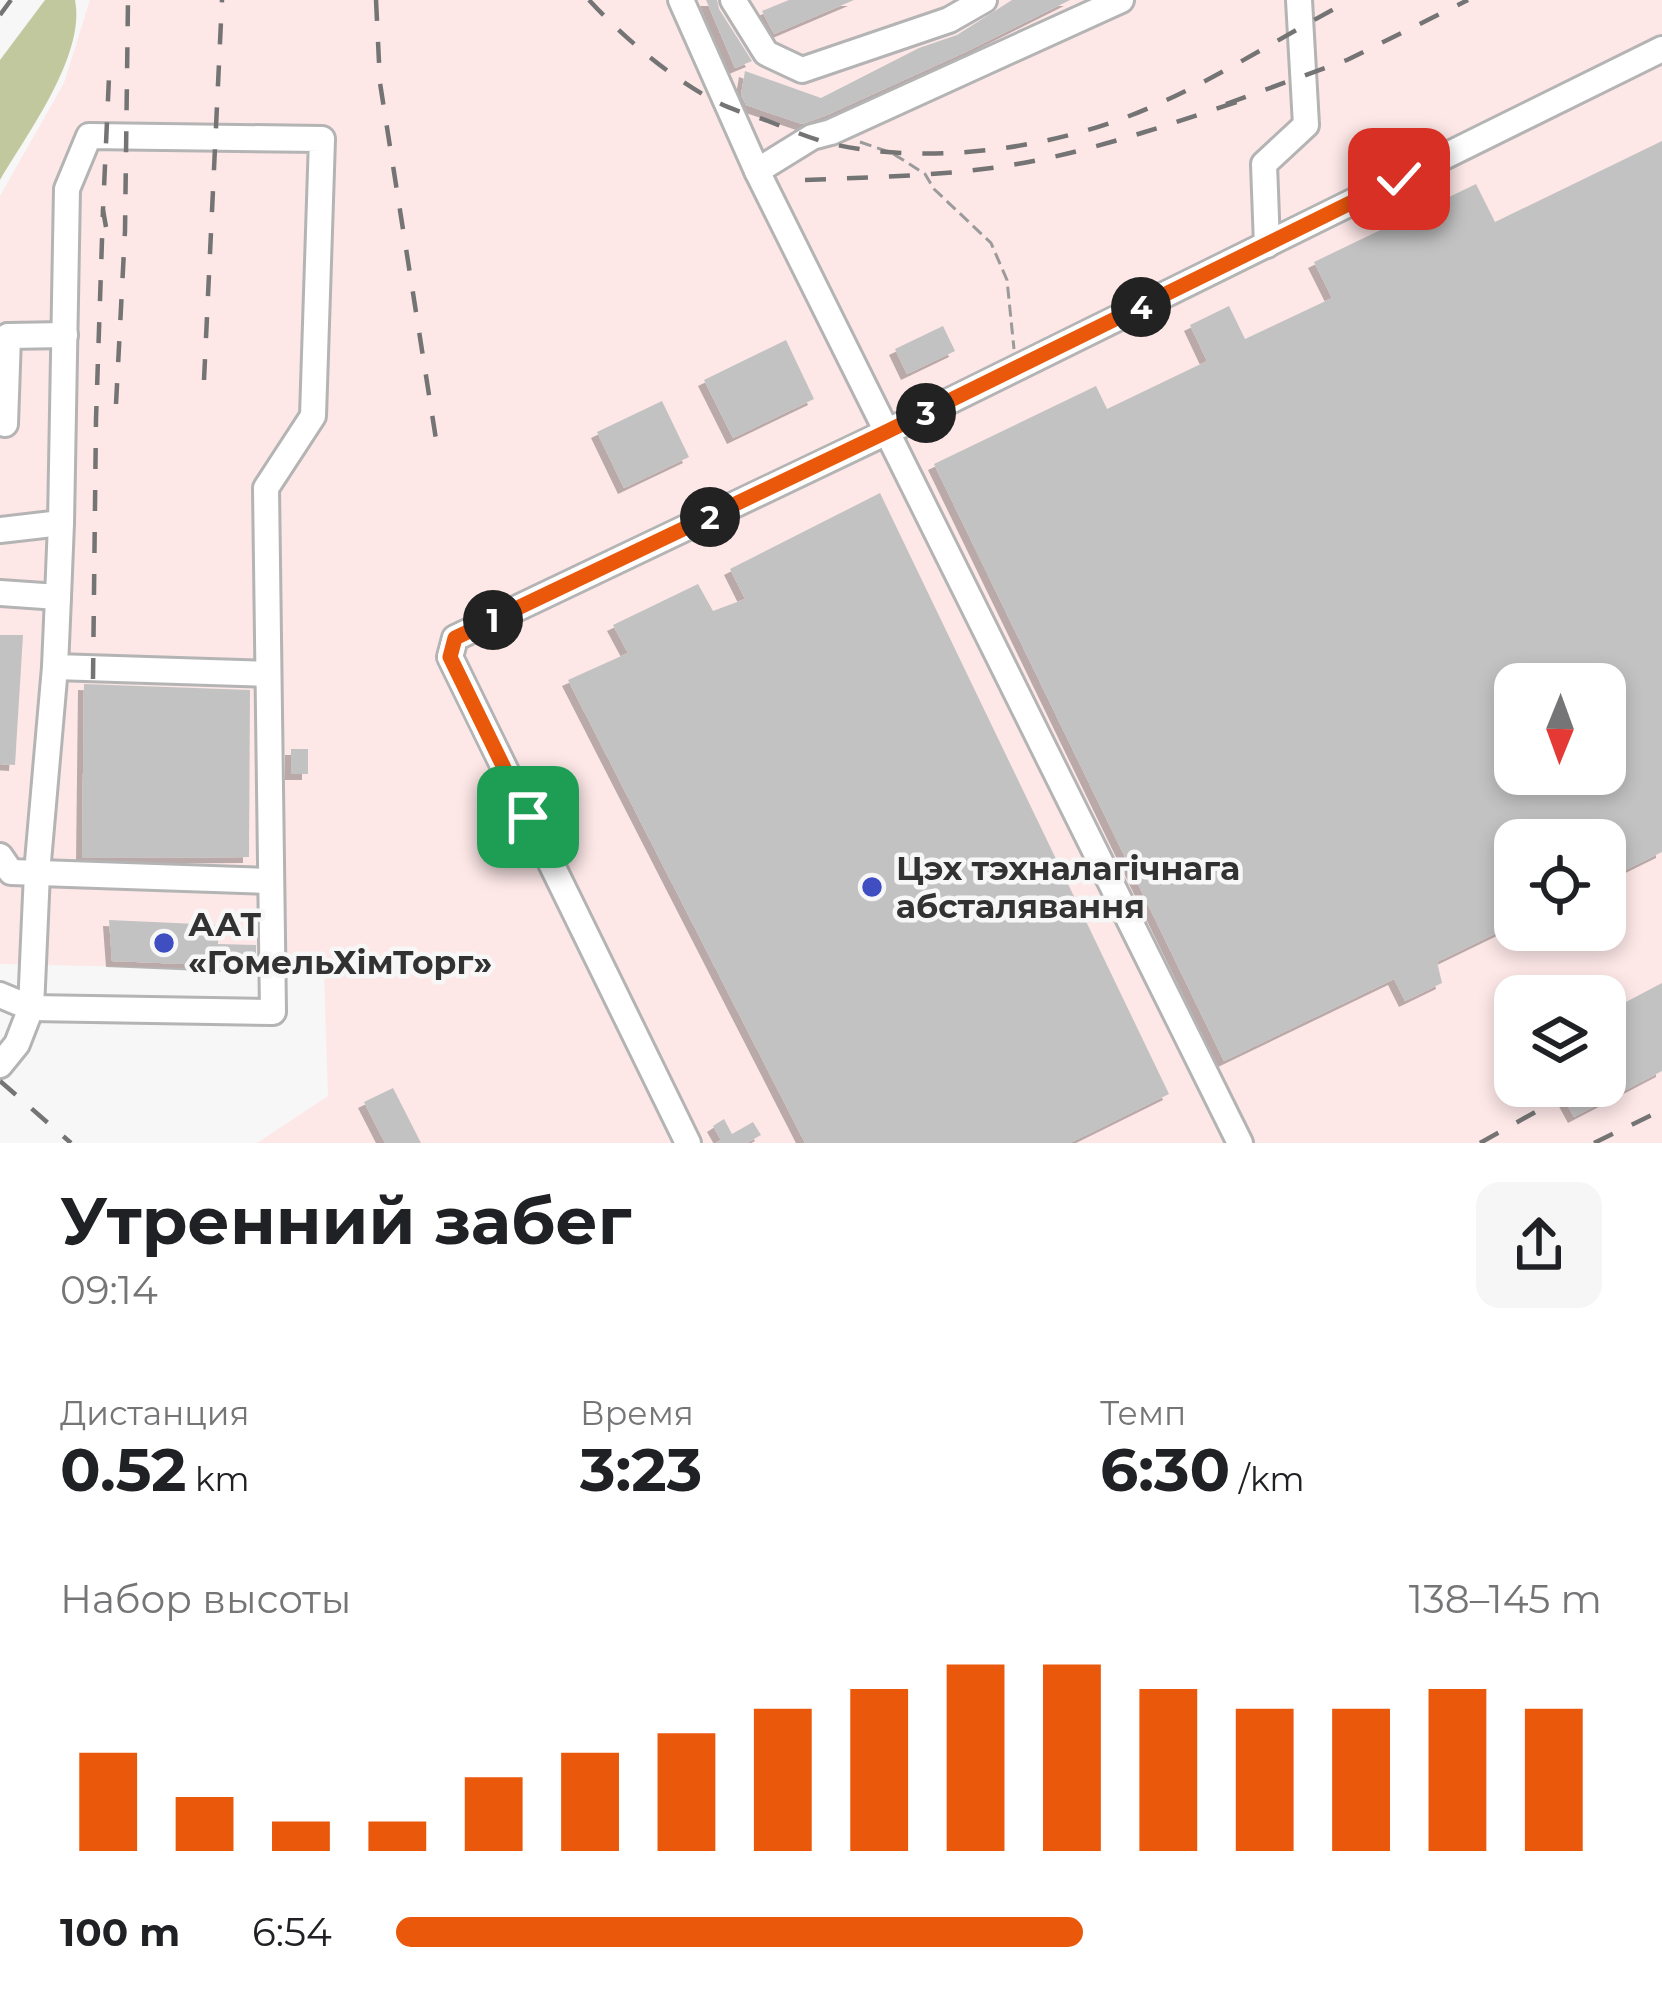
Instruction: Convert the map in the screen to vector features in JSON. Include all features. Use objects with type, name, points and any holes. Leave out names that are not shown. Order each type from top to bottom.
[{"type":"lane","points":[[681,0],[757,171],[1240,1143]]},
{"type":"lane","points":[[743,3],[766,53],[802,70],[949,20],[984,0]]},
{"type":"lane","points":[[757,171],[812,137],[1121,0]]},
{"type":"lane","points":[[1267,244],[1264,164],[1306,125],[1299,0]]},
{"type":"lane","points":[[688,1143],[450,657],[455,638],[1016,369],[1662,49]]},
{"type":"lane","points":[[0,995],[31,1008],[273,1012],[266,488],[313,416],[322,139],[89,136],[67,189],[62,524],[31,1008],[17,1044],[0,1065]]},
{"type":"lane","points":[[5,424],[4,339],[65,335]]},
{"type":"lane","points":[[0,530],[62,524]]},
{"type":"lane","points":[[0,593],[58,597]]},
{"type":"lane","points":[[55,667],[268,674]]},
{"type":"lane","points":[[0,856],[11,872],[270,881]]},
{"type":"path","points":[[831,132],[892,153],[926,173],[934,189],[991,243],[1007,280],[1016,369]]},
{"type":"shaded area","points":[[90,0],[1662,0],[1662,1143],[257,1143],[328,1096],[324,971],[0,964],[0,196],[64,83]]},
{"type":"green space","points":[[45,0],[75,0],[72,45],[52,93],[0,180],[0,60]]},
{"type":"building","points":[[706,0],[717,0],[752,61],[735,68]]},
{"type":"building","points":[[789,0],[854,0],[774,34],[762,11]]},
{"type":"building","points":[[1012,0],[1070,0],[802,124],[746,105],[741,95],[745,71],[821,98],[919,48],[957,35]]},
{"type":"building","points":[[1662,141],[1662,852],[1626,870],[1626,819],[1494,819],[1494,934],[1437,962],[1442,983],[1405,1001],[1394,979],[1224,1061],[934,464],[1096,386],[1107,409],[1207,361],[1190,325],[1229,306],[1245,339],[1332,298],[1314,262],[1476,184],[1495,222]]},
{"type":"building","points":[[943,326],[955,351],[907,374],[895,349]]},
{"type":"building","points":[[786,340],[814,399],[733,438],[704,380]]},
{"type":"building","points":[[662,401],[689,457],[624,488],[597,432]]},
{"type":"building","name":"Цэх тэхналагічнага абсталявання","points":[[880,493],[1169,1094],[1070,1143],[805,1143],[568,680],[628,653],[613,625],[698,584],[713,611],[745,599],[730,569]]},
{"type":"building","points":[[0,635],[23,635],[15,765],[0,764]]},
{"type":"building","points":[[84,684],[250,690],[249,857],[82,858]]},
{"type":"building","points":[[291,749],[308,749],[308,774],[291,774]]},
{"type":"building","name":"ААТ «ГомельХімТорг»","points":[[109,920],[219,925],[218,944],[256,945],[256,967],[112,961]]},
{"type":"building","points":[[1662,983],[1662,1071],[1626,1090],[1626,1002]]},
{"type":"building","points":[[393,1088],[421,1143],[385,1143],[364,1102]]},
{"type":"building","points":[[1569,1107],[1593,1107],[1574,1117]]},
{"type":"building","points":[[724,1119],[732,1134],[753,1122],[761,1135],[747,1143],[716,1143],[721,1140],[713,1126]]},
{"type":"railway","points":[[0,15],[11,0]]},
{"type":"railway","points":[[116,404],[125,231],[128,0]]},
{"type":"railway","points":[[204,380],[222,0]]},
{"type":"railway","points":[[376,0],[380,83],[438,452]]},
{"type":"railway","points":[[589,0],[649,56],[723,105],[828,143],[908,153],[1019,146],[1124,118],[1211,78],[1351,0]]},
{"type":"railway","points":[[1226,104],[1347,60],[1468,0]]},
{"type":"railway","points":[[106,227],[109,77]]},
{"type":"railway","points":[[805,180],[938,174],[1045,159],[1240,101]]},
{"type":"railway","points":[[93,679],[103,210]]},
{"type":"railway","points":[[0,1081],[71,1143]]},
{"type":"railway","points":[[1480,1143],[1544,1107]]},
{"type":"railway","points":[[1594,1143],[1662,1110]]},
{"type":"place","name":"Цэх тэхналагічнага абсталявання","points":[[872,887]]},
{"type":"place","name":"ААТ «ГомельХімТорг»","points":[[164,943]]},
{"type":"route","points":[[528,817],[450,657],[455,638],[1399,179]]}]
